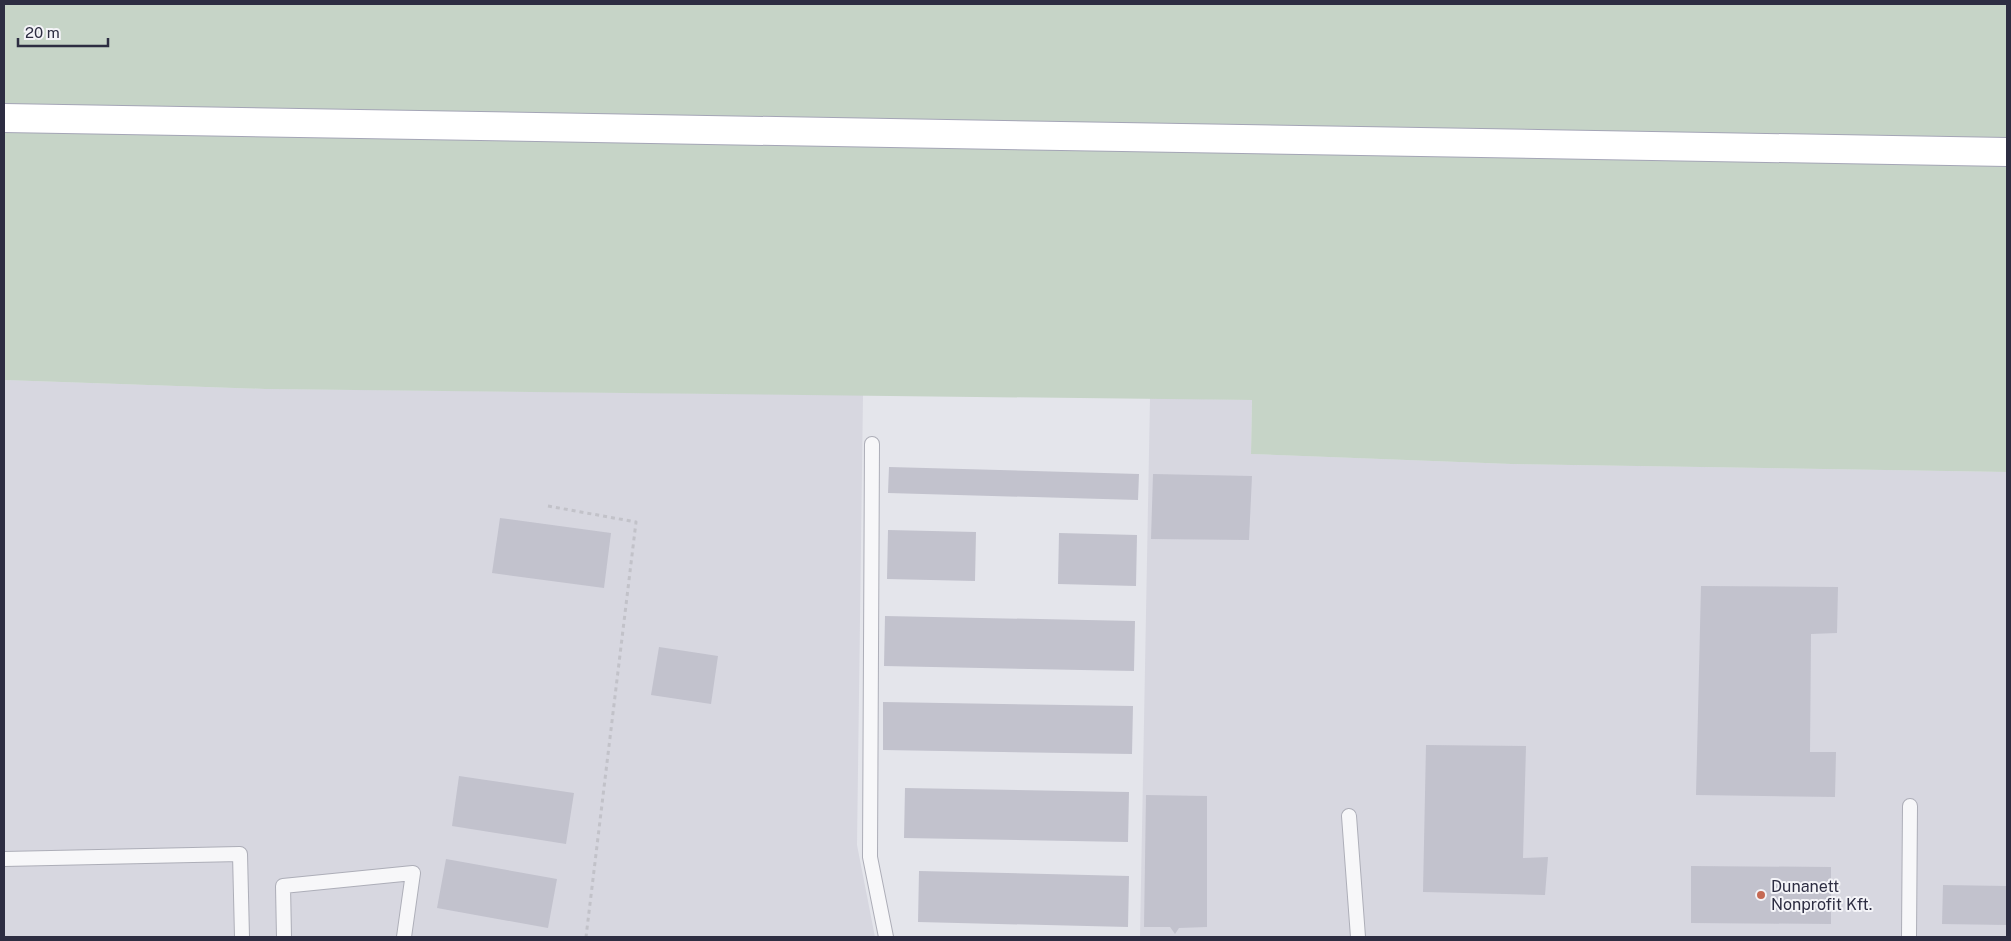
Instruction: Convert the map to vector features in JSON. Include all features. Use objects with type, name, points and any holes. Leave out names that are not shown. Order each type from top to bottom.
[{"type":"main road","points":[[4,118],[2007,152]]},
{"type":"lane","points":[[872,444],[870,857],[886,937]]},
{"type":"lane","points":[[1909,937],[1910,806]]},
{"type":"lane","points":[[1349,816],[1358,937]]},
{"type":"lane","points":[[4,859],[240,854],[242,937]]},
{"type":"lane","points":[[284,937],[283,886],[413,873],[404,937]]},
{"type":"path","points":[[548,506],[636,522],[586,937]]},
{"type":"shaded area","points":[[4,380],[265,389],[863,395],[857,845],[875,937],[4,937]]},
{"type":"shaded area","points":[[1150,398],[1252,400],[1251,454],[1511,464],[2007,472],[2007,937],[1140,937]]},
{"type":"green space","points":[[4,4],[2007,4],[2007,472],[1511,464],[1251,454],[1252,400],[265,389],[4,380]]},
{"type":"building","points":[[889,467],[1139,474],[1138,500],[888,493]]},
{"type":"building","points":[[1153,474],[1252,476],[1249,540],[1151,539]]},
{"type":"building","points":[[500,518],[611,533],[604,588],[492,573]]},
{"type":"building","points":[[888,530],[976,532],[975,581],[887,579]]},
{"type":"building","points":[[1059,533],[1137,535],[1136,586],[1058,584]]},
{"type":"building","points":[[1701,586],[1838,587],[1837,633],[1811,634],[1810,752],[1836,752],[1835,797],[1696,795]]},
{"type":"building","points":[[885,616],[1135,621],[1134,671],[884,666]]},
{"type":"building","points":[[659,647],[718,656],[711,704],[651,695]]},
{"type":"building","points":[[883,702],[1133,706],[1132,754],[883,750]]},
{"type":"building","points":[[1426,745],[1526,746],[1523,858],[1548,857],[1545,895],[1423,892]]},
{"type":"building","points":[[459,776],[574,793],[566,844],[452,826]]},
{"type":"building","points":[[905,788],[1129,792],[1128,842],[904,838]]},
{"type":"building","points":[[1146,795],[1207,796],[1207,927],[1179,928],[1175,934],[1170,927],[1144,927]]},
{"type":"building","points":[[446,859],[557,879],[548,928],[437,908]]},
{"type":"building","name":"Dunanett Nonprofit Kft.","points":[[1691,866],[1831,867],[1831,924],[1691,923]]},
{"type":"building","points":[[919,871],[1129,876],[1128,927],[918,922]]},
{"type":"building","points":[[1943,885],[2007,886],[2007,925],[1942,924]]},
{"type":"place","name":"Dunanett Nonprofit Kft.","points":[[1761,895]]}]
